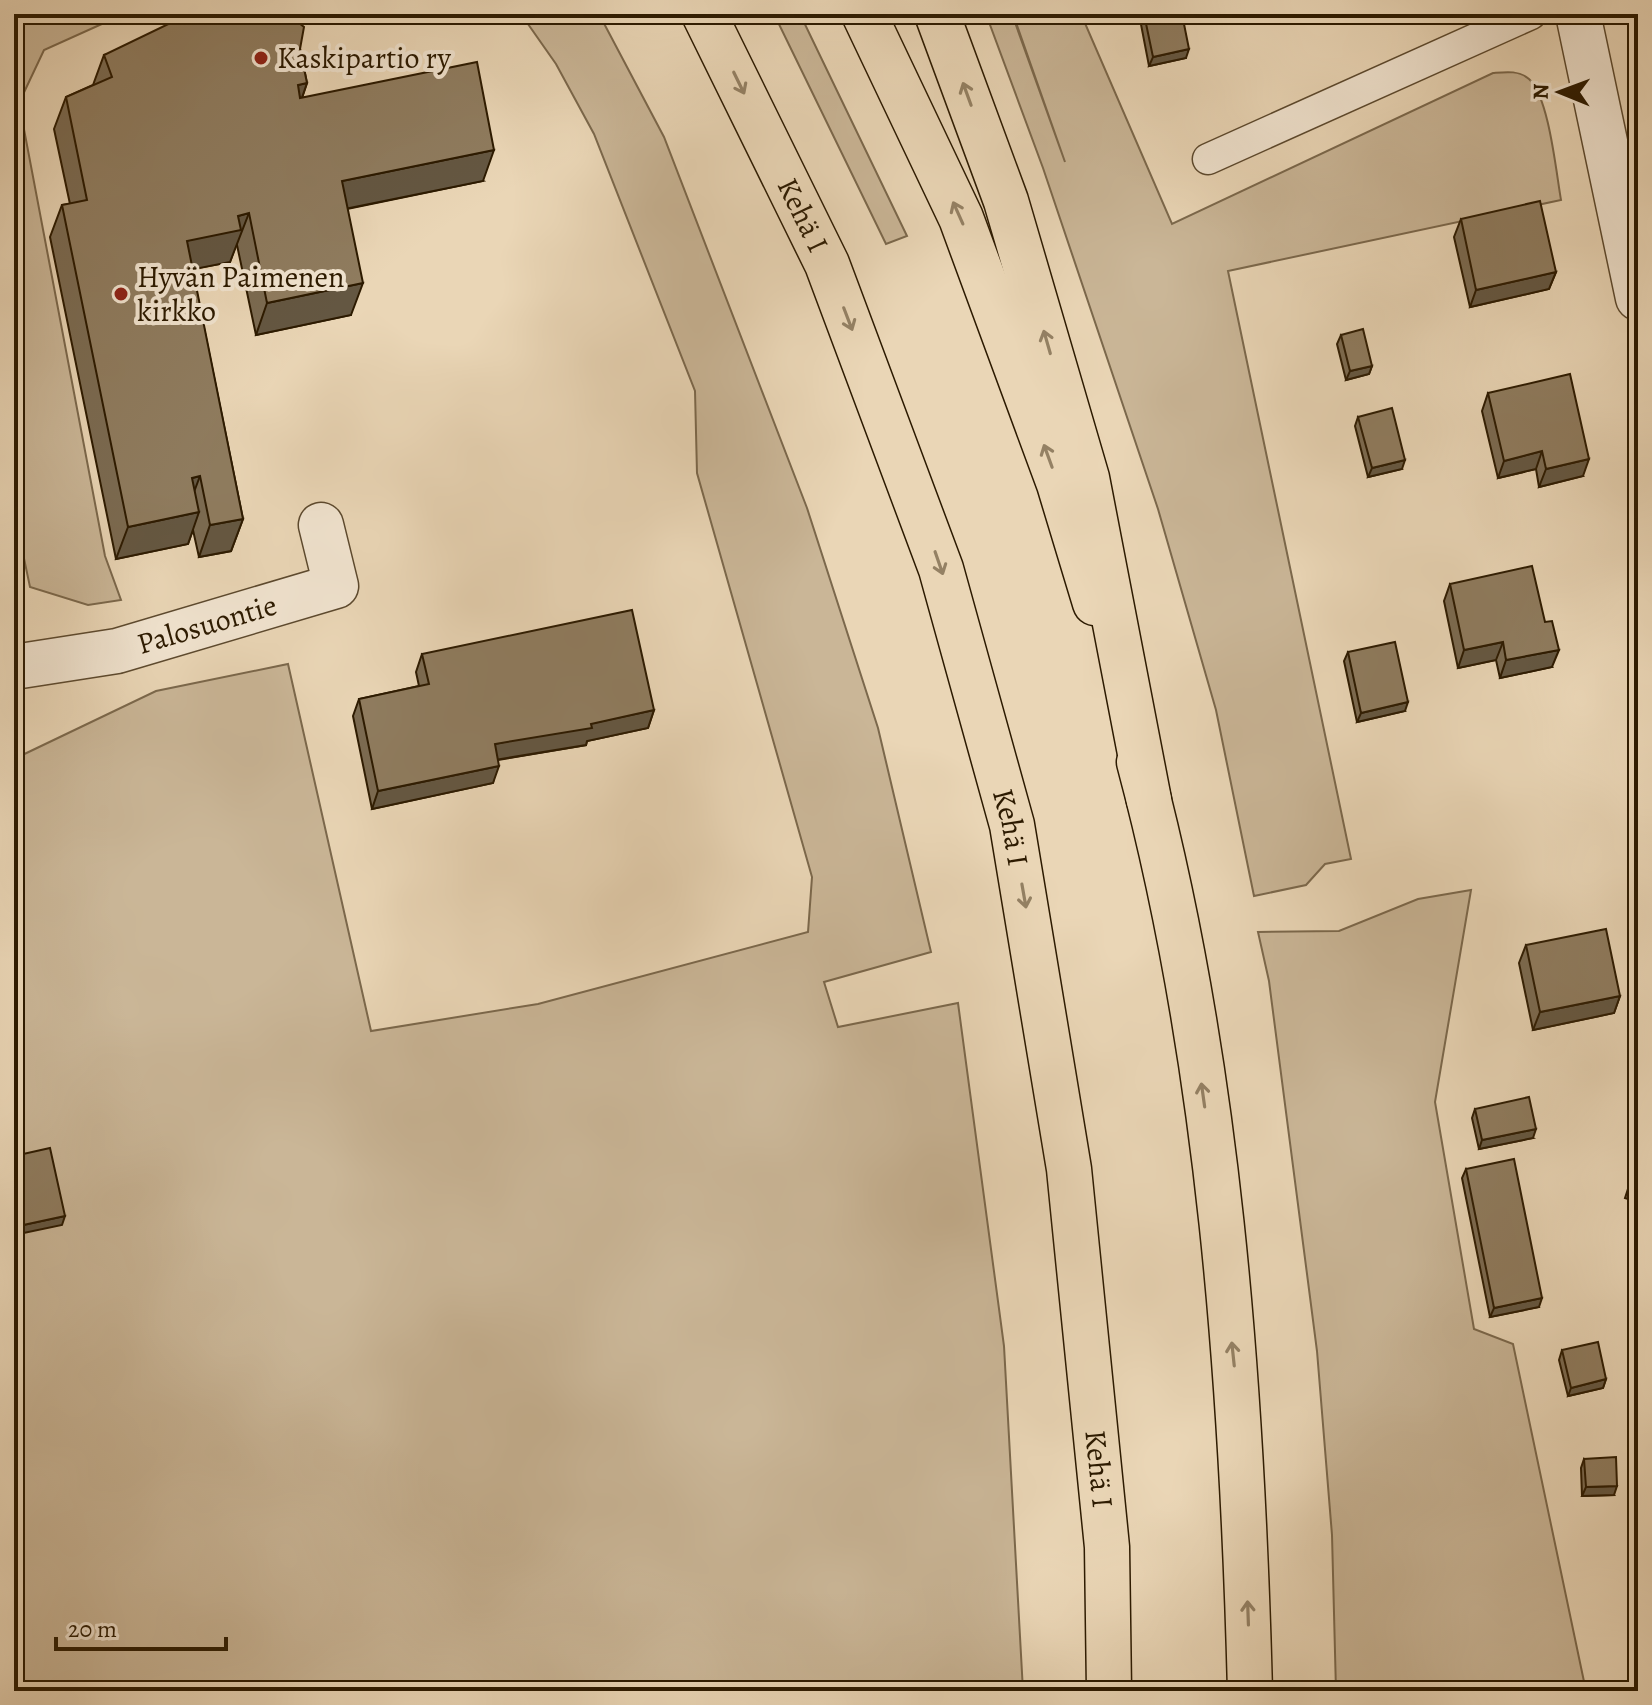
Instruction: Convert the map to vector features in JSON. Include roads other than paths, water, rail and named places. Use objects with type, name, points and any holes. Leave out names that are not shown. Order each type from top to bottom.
[{"type":"highway","name":"Kehä I","points":[[704,14],[832,279],[941,569],[1012,825],[1069,1169],[1107,1547],[1109,1691]]},
{"type":"highway","points":[[864,14],[961,218],[1059,484],[1106,639],[1149,800]]},
{"type":"highway","points":[[937,14],[1006,201],[1087,478],[1188,993],[1215,1185],[1234,1360],[1246,1538],[1250,1691]]},
{"type":"street","points":[[1578,14],[1638,298]]},
{"type":"street","name":"Palosuontie","points":[[14,667],[117,651],[336,586],[321,525]]},
{"type":"lane","points":[[1208,159],[1531,14]]},
{"type":"place","name":"Kaskipartio ry","points":[[261,58]]},
{"type":"place","name":"Hyvän Paimenen kirkko","points":[[121,294]]}]
